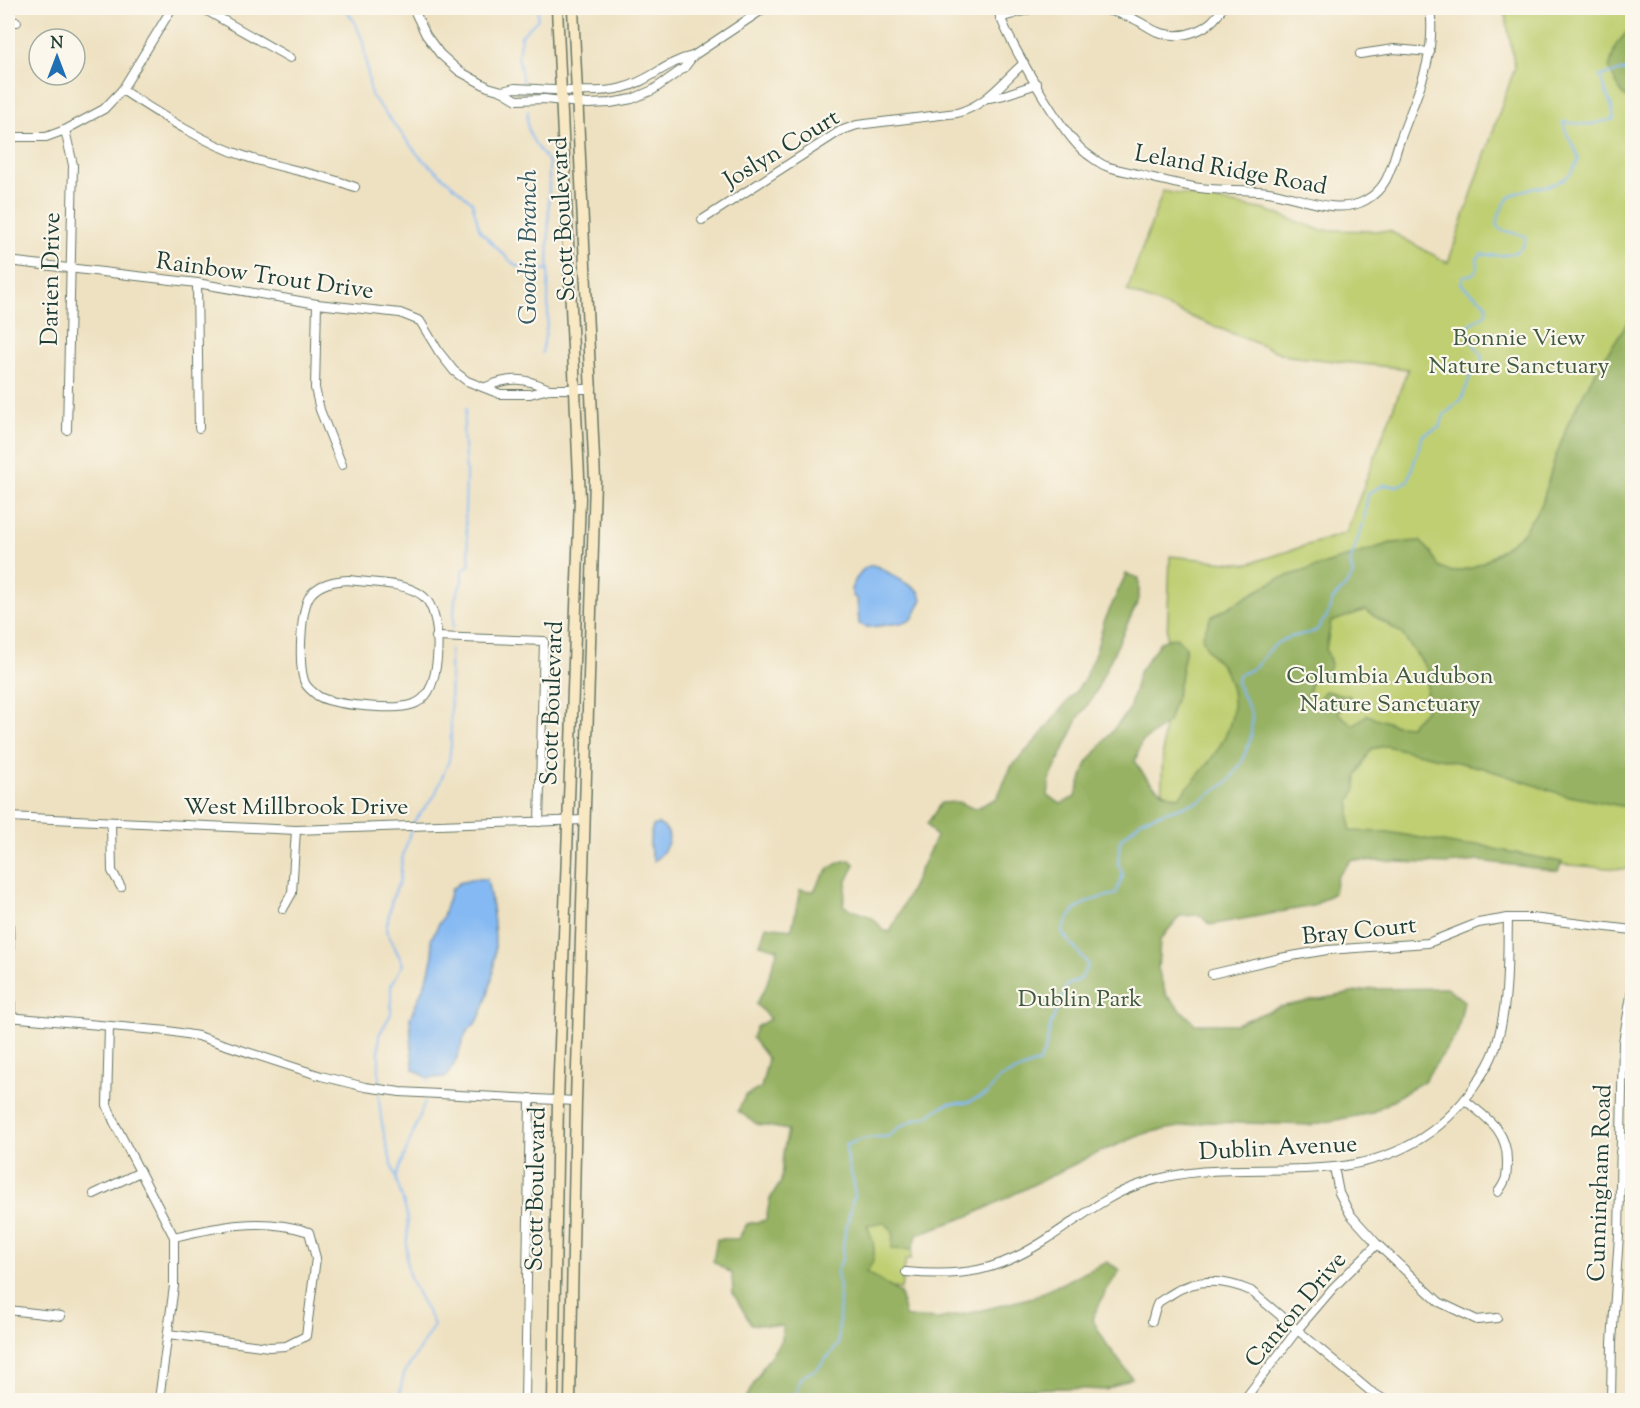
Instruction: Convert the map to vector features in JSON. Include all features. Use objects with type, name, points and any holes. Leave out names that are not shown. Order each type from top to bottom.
[{"type":"main road","name":"Scott Boulevard","points":[[553,1401],[558,1100],[580,498],[557,8]]},
{"type":"main road","name":"Scott Boulevard","points":[[570,1401],[576,1101],[595,480],[573,8]]},
{"type":"street","points":[[8,137],[46,137],[65,130],[104,109],[122,90],[172,8]]},
{"type":"street","points":[[202,8],[290,58]]},
{"type":"street","points":[[413,8],[426,35],[440,54],[459,71],[517,100],[576,103],[610,103],[632,99],[653,90],[670,80],[684,68],[693,56],[765,8]]},
{"type":"street","name":"Leland Ridge Road","points":[[997,8],[1024,63],[1063,127],[1085,153],[1106,166],[1201,188],[1269,192],[1333,206],[1348,206],[1365,201],[1387,180],[1398,145],[1420,91],[1430,52]]},
{"type":"street","points":[[1000,18],[1034,8]]},
{"type":"street","points":[[1097,8],[1130,17],[1159,33],[1178,35],[1194,32],[1210,24],[1222,8]]},
{"type":"street","points":[[1360,54],[1394,49],[1430,52],[1430,8]]},
{"type":"street","points":[[502,91],[515,88],[620,89],[651,77],[677,60],[693,56]]},
{"type":"street","name":"Joslyn Court","points":[[702,220],[840,131],[857,125],[957,113],[973,108],[989,98],[1003,81],[1024,63]]},
{"type":"street","name":"Joslyn Court","points":[[989,98],[1037,84]]},
{"type":"street","points":[[122,90],[205,140],[243,156],[282,168],[332,178],[355,187]]},
{"type":"street","name":"Darien Drive","points":[[65,130],[73,165],[67,430]]},
{"type":"street","name":"Rainbow Trout Drive","points":[[8,261],[197,284],[317,304],[400,314],[420,321],[454,371],[467,381],[500,394],[530,394],[549,389],[592,389]]},
{"type":"street","points":[[197,284],[199,428]]},
{"type":"street","points":[[317,304],[315,388],[320,410],[342,465]]},
{"type":"street","name":"Rainbow Trout Drive","points":[[486,387],[503,380],[529,380],[549,389]]},
{"type":"street","points":[[332,581],[413,589],[425,597],[431,606],[435,619],[436,637],[437,668],[433,683],[427,694],[412,706],[388,707],[339,702],[318,696],[306,685],[302,670],[304,611],[310,595],[332,581]]},
{"type":"street","points":[[436,637],[544,641],[539,822]]},
{"type":"street","name":"West Millbrook Drive","points":[[8,817],[296,830],[584,820]]},
{"type":"street","points":[[111,822],[112,871],[121,886]]},
{"type":"street","points":[[283,909],[292,893],[296,830]]},
{"type":"street","points":[[8,875],[8,1037]]},
{"type":"street","name":"Bray Court","points":[[1212,974],[1327,950],[1428,943],[1478,923],[1508,918],[1632,930]]},
{"type":"street","name":"Dublin Avenue","points":[[906,1272],[963,1274],[996,1266],[1043,1242],[1099,1203],[1128,1188],[1158,1178],[1225,1168],[1334,1167],[1379,1159],[1414,1144],[1445,1123],[1486,1070],[1498,1041],[1507,995],[1508,918]]},
{"type":"street","name":"Cunningham Road","points":[[1611,1401],[1619,1235],[1623,1042],[1632,990],[1632,967]]},
{"type":"street","points":[[9,1017],[168,1031],[198,1036],[321,1076],[365,1087],[400,1092],[576,1101]]},
{"type":"street","points":[[109,1027],[107,1105],[174,1237],[174,1286],[159,1401]]},
{"type":"street","points":[[1623,1042],[1632,1043]]},
{"type":"street","points":[[525,1401],[530,1098]]},
{"type":"street","points":[[1465,1100],[1501,1133],[1507,1149],[1507,1179],[1498,1192]]},
{"type":"street","points":[[1620,1152],[1632,1154]]},
{"type":"street","points":[[1334,1167],[1339,1193],[1350,1214],[1377,1244],[1439,1302],[1477,1320],[1497,1318]]},
{"type":"street","points":[[94,1194],[140,1172]]},
{"type":"street","points":[[168,1334],[270,1347],[286,1346],[306,1336],[316,1258],[309,1232],[288,1225],[265,1223],[218,1226],[174,1237]]},
{"type":"street","name":"Canton Drive","points":[[1244,1401],[1298,1329],[1333,1288],[1377,1244]]},
{"type":"street","points":[[1152,1321],[1158,1303],[1180,1288],[1196,1282],[1214,1281],[1235,1284],[1251,1291],[1385,1401]]},
{"type":"street","points":[[8,1310],[61,1316]]},
{"type":"green space","points":[[1504,8],[1632,8],[1632,870],[1205,836],[920,1181],[911,1259],[906,1259],[901,1289],[839,1282],[865,1155],[1160,831],[1170,556],[1247,564],[1346,533],[1408,369],[1288,356],[1127,291],[1163,191],[1266,210],[1320,230],[1390,231],[1448,263],[1515,67]]},
{"type":"green space","points":[[1632,26],[1632,101],[1622,94],[1609,68],[1616,45]]},
{"type":"green space","name":"Dublin Park","points":[[1632,315],[1632,808],[1564,795],[1483,768],[1386,746],[1371,749],[1357,775],[1356,789],[1350,802],[1350,831],[1388,832],[1465,846],[1479,844],[1562,862],[1558,871],[1480,861],[1446,864],[1351,860],[1337,877],[1334,893],[1313,906],[1210,925],[1200,915],[1180,916],[1160,940],[1158,969],[1166,995],[1195,1024],[1236,1024],[1279,1007],[1372,989],[1447,988],[1464,1001],[1457,1034],[1424,1081],[1371,1113],[1311,1125],[1207,1122],[1146,1133],[1095,1154],[972,1215],[918,1234],[911,1250],[892,1249],[893,1231],[884,1222],[867,1225],[872,1237],[874,1255],[866,1272],[900,1293],[905,1317],[938,1319],[1033,1297],[1107,1262],[1120,1270],[1092,1319],[1106,1343],[1132,1378],[1106,1390],[1062,1388],[999,1390],[986,1400],[867,1400],[862,1398],[861,1400],[745,1400],[764,1365],[782,1340],[782,1326],[751,1324],[733,1293],[732,1274],[713,1261],[717,1239],[738,1239],[747,1224],[766,1220],[770,1199],[781,1182],[783,1153],[788,1130],[757,1124],[738,1111],[745,1096],[761,1088],[768,1059],[752,1038],[756,1027],[770,1019],[756,1004],[765,989],[778,949],[760,944],[766,926],[792,929],[800,890],[814,891],[828,870],[838,863],[850,860],[855,865],[847,881],[843,905],[869,916],[878,923],[882,930],[890,932],[936,837],[927,824],[941,803],[958,802],[975,809],[997,798],[1011,767],[1039,737],[1083,682],[1096,651],[1104,622],[1126,574],[1139,578],[1139,599],[1093,697],[1079,717],[1050,779],[1048,796],[1061,804],[1075,797],[1087,763],[1129,710],[1139,672],[1160,642],[1176,637],[1186,647],[1178,690],[1168,722],[1141,743],[1135,762],[1148,780],[1159,790],[1179,797],[1215,754],[1231,721],[1233,704],[1231,686],[1223,668],[1206,647],[1202,637],[1211,617],[1278,579],[1391,543],[1420,541],[1431,552],[1438,566],[1452,572],[1471,568],[1489,559],[1521,535],[1542,504],[1553,464],[1569,421],[1593,376]],"holes":[[[1365,610],[1401,633],[1428,670],[1425,711],[1410,726],[1396,725],[1367,715],[1353,725],[1338,713],[1350,696],[1325,691],[1315,703],[1307,697],[1311,682],[1325,678],[1331,664],[1326,649],[1331,622]]]},
{"type":"water","points":[[872,565],[919,591],[922,599],[913,618],[907,622],[872,627],[859,624],[857,599],[853,596],[851,589],[861,571]]},
{"type":"water","points":[[658,824],[668,832],[669,837],[666,847],[654,861],[650,839],[653,826]]},
{"type":"water","points":[[487,879],[493,915],[495,949],[491,983],[478,1020],[467,1032],[450,1072],[446,1077],[428,1078],[413,1069],[410,1018],[428,976],[433,955],[431,939],[443,916],[451,890],[459,883]]},
{"type":"waterway","points":[[344,8],[355,22],[363,42],[371,95],[419,156],[472,202],[480,231],[501,252],[516,266],[549,270]]},
{"type":"waterway","name":"Goodin Branch","points":[[523,82],[518,55],[521,36],[538,19],[538,8]]},
{"type":"waterway","points":[[794,1400],[800,1378],[818,1368],[838,1345],[840,1298],[837,1272],[842,1259],[844,1238],[854,1196],[854,1183],[847,1160],[846,1145],[866,1138],[887,1137],[900,1127],[926,1117],[949,1103],[966,1103],[987,1094],[1000,1078],[1039,1062],[1067,985],[1081,979],[1088,964],[1062,933],[1066,923],[1076,909],[1082,905],[1116,894],[1123,875],[1118,863],[1120,840],[1143,819],[1200,801],[1228,782],[1242,762],[1251,737],[1252,715],[1237,684],[1238,675],[1258,664],[1279,642],[1316,631],[1327,616],[1333,599],[1353,575],[1350,562],[1364,521],[1368,493],[1384,485],[1397,486],[1408,481],[1423,435],[1440,427],[1444,415],[1462,399],[1470,377],[1482,363],[1482,357],[1467,333],[1469,325],[1486,314],[1487,305],[1461,283],[1464,276],[1473,274],[1478,267],[1477,259],[1482,254],[1510,254],[1521,248],[1526,236],[1501,230],[1497,224],[1502,208],[1517,192],[1548,186],[1569,175],[1579,159],[1563,122],[1588,125],[1614,119],[1600,76],[1632,69]]},
{"type":"waterway","name":"Goodin Branch","points":[[528,111],[529,133],[549,163],[548,319],[542,353]]},
{"type":"waterway","name":"Goodin Branch","points":[[453,628],[455,599],[462,581],[462,571],[470,564],[465,517],[466,473],[463,432],[466,409]]},
{"type":"waterway","name":"Goodin Branch","points":[[379,1081],[379,1035],[391,1014],[391,986],[403,964],[386,930],[392,899],[400,880],[402,859],[413,823],[435,795],[449,760],[451,744],[450,649]]},
{"type":"waterway","name":"Goodin Branch","points":[[379,1095],[385,1139],[406,1211],[408,1271],[416,1292],[434,1325],[404,1374],[398,1400]]},
{"type":"waterway","points":[[396,1177],[425,1102]]},
{"type":"park label","name":"Bonnie View Nature Sanctuary","points":[[1519,351]]},
{"type":"park label","name":"Columbia Audubon Nature Sanctuary","points":[[1390,689]]}]
